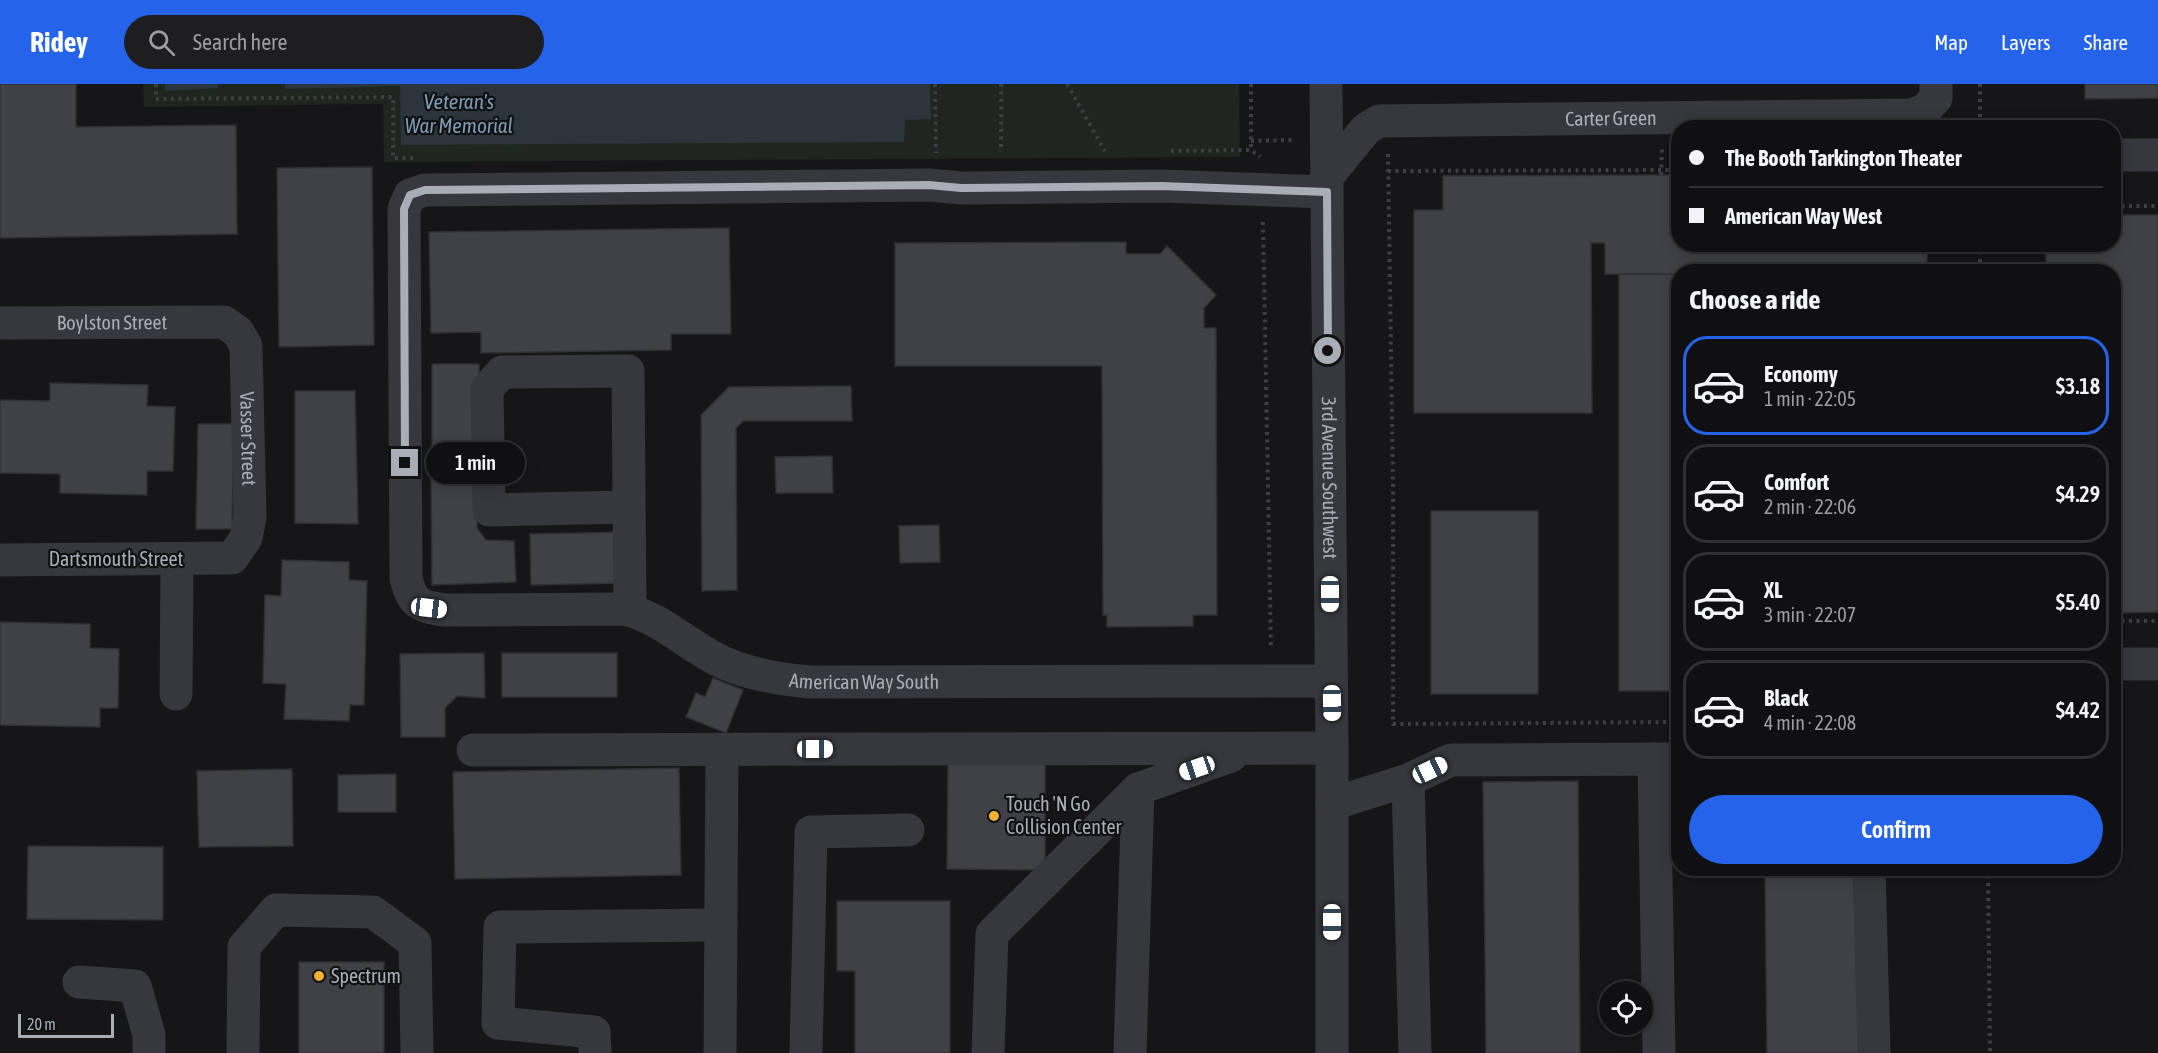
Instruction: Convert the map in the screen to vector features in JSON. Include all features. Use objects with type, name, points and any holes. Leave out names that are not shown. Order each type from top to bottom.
[{"type":"street","name":"3rd Avenue Southwest","points":[[1326,84],[1332,747],[1332,1053]]},
{"type":"street","name":"Carter Green","points":[[1327,184],[1366,129],[1379,121],[1911,115],[1925,110],[1936,98],[1936,84]]},
{"type":"street","points":[[2121,155],[2158,155]]},
{"type":"street","points":[[1266,190],[1327,184]]},
{"type":"street","name":"American Way South","points":[[1266,190],[1161,186],[961,188],[918,185],[425,190],[410,195],[404,209],[406,578],[409,592],[417,602],[429,608],[446,610],[630,610],[649,617],[717,660],[739,669],[782,679],[810,682],[1331,681]]},
{"type":"street","name":"Boylston Street","points":[[0,323],[224,322]]},
{"type":"street","name":"Vasser Street","points":[[224,322],[238,332],[246,346],[250,517],[246,538],[231,558]]},
{"type":"street","points":[[629,507],[489,510],[487,389],[502,372],[628,371],[630,610]]},
{"type":"street","name":"Dartsmouth Street","points":[[0,560],[231,558]]},
{"type":"street","points":[[176,694],[177,559]]},
{"type":"street","points":[[2121,664],[2158,663]]},
{"type":"street","points":[[988,1053],[992,933],[1138,789],[1255,747]]},
{"type":"street","points":[[473,750],[1332,747]]},
{"type":"street","points":[[720,1053],[722,750]]},
{"type":"street","points":[[1332,804],[1408,780],[1451,760],[1666,759],[1659,1053]]},
{"type":"street","points":[[1408,780],[1415,1053]]},
{"type":"street","points":[[1130,1053],[1138,789]]},
{"type":"street","points":[[806,1053],[811,832],[908,830]]},
{"type":"street","points":[[1869,876],[1875,1053]]},
{"type":"street","points":[[243,1053],[244,947],[276,910],[373,912],[416,943],[417,1053]]},
{"type":"street","points":[[595,1053],[594,1032],[498,1023],[500,927],[721,925]]},
{"type":"street","points":[[79,982],[135,986],[149,1035],[149,1053]]},
{"type":"path","points":[[156,84],[156,99],[393,97],[393,158],[417,158]]},
{"type":"path","points":[[935,84],[936,153],[946,152]]},
{"type":"path","points":[[1001,84],[1001,152]]},
{"type":"path","points":[[1066,84],[1106,152],[1094,152]]},
{"type":"path","points":[[1251,84],[1251,150]]},
{"type":"path","points":[[1980,84],[1980,120]]},
{"type":"path","points":[[1388,120],[1393,496],[1393,724],[1671,722]]},
{"type":"path","points":[[1251,141],[1290,140]]},
{"type":"path","points":[[1161,151],[1251,150],[1264,160],[1266,190],[1262,228],[1272,680]]},
{"type":"path","points":[[990,152],[1013,152]]},
{"type":"path","points":[[1388,171],[1671,170]]},
{"type":"path","points":[[2121,206],[2158,206]]},
{"type":"path","points":[[2121,621],[2158,621]]},
{"type":"path","points":[[1988,876],[1990,1053]]},
{"type":"shaded area","points":[[143,84],[1239,84],[1240,157],[384,162],[383,104],[144,107]]},
{"type":"water","points":[[165,84],[218,84],[218,88],[165,91]]},
{"type":"water","name":"Veteran's War Memorial","points":[[285,84],[930,84],[931,119],[905,120],[904,142],[401,145],[400,86],[285,89]]},
{"type":"building","points":[[0,84],[76,84],[76,127],[236,125],[237,234],[0,238]]},
{"type":"building","points":[[2085,84],[2158,84],[2158,98],[2085,99]]},
{"type":"building","points":[[372,167],[374,345],[279,347],[277,168]]},
{"type":"building","points":[[1671,175],[1671,252],[1927,252],[1927,264],[1671,264],[1671,274],[1605,274],[1605,243],[1591,243],[1592,413],[1414,413],[1414,210],[1443,210],[1443,176]]},
{"type":"building","points":[[2121,215],[2158,215],[2158,612],[2121,613],[2121,264],[2046,264],[2046,252],[2121,252]]},
{"type":"building","points":[[729,228],[731,334],[671,334],[671,350],[481,353],[481,332],[431,333],[429,232]]},
{"type":"building","points":[[1126,242],[1126,254],[1160,254],[1167,246],[1216,295],[1204,308],[1204,328],[1216,328],[1217,615],[1193,615],[1193,626],[1107,627],[1107,615],[1103,615],[1102,366],[895,366],[895,243]]},
{"type":"building","points":[[1619,274],[1671,274],[1671,691],[1619,691]]},
{"type":"building","points":[[432,364],[479,364],[479,457],[432,457]]},
{"type":"building","points":[[50,383],[148,385],[147,406],[175,407],[173,471],[147,471],[147,495],[60,493],[60,474],[0,473],[0,400],[50,401]]},
{"type":"building","points":[[851,386],[852,421],[743,421],[736,428],[737,590],[702,591],[701,415],[729,387]]},
{"type":"building","points":[[295,391],[355,391],[358,524],[295,523]]},
{"type":"building","points":[[198,424],[234,424],[232,529],[196,529]]},
{"type":"building","points":[[832,456],[833,493],[776,493],[775,457]]},
{"type":"building","points":[[431,475],[477,477],[477,528],[486,540],[514,541],[516,582],[432,585]]},
{"type":"building","points":[[1431,511],[1538,511],[1538,694],[1431,694]]},
{"type":"building","points":[[939,525],[940,562],[900,563],[899,526]]},
{"type":"building","points":[[628,532],[629,583],[531,585],[530,534]]},
{"type":"building","points":[[282,560],[349,562],[349,580],[367,581],[364,705],[350,705],[349,721],[284,719],[286,684],[263,683],[265,595],[281,596]]},
{"type":"building","points":[[0,622],[90,624],[90,648],[119,649],[118,708],[100,708],[100,727],[0,725]]},
{"type":"building","points":[[484,653],[485,698],[457,696],[445,708],[445,737],[401,737],[400,654]]},
{"type":"building","points":[[502,653],[617,653],[617,697],[502,697]]},
{"type":"building","points":[[713,678],[743,690],[726,733],[686,717],[696,693],[705,697]]},
{"type":"building","points":[[948,764],[1045,764],[1045,870],[947,869]]},
{"type":"building","points":[[679,768],[681,875],[455,879],[453,772]]},
{"type":"building","points":[[292,769],[293,846],[199,847],[197,771]]},
{"type":"building","points":[[396,774],[396,812],[338,812],[338,775]]},
{"type":"building","points":[[1578,781],[1580,1053],[1486,1053],[1483,782]]},
{"type":"building","points":[[28,846],[163,847],[163,920],[27,919]]},
{"type":"building","points":[[1765,876],[1865,876],[1866,1053],[1767,1053]]},
{"type":"building","points":[[837,901],[950,901],[950,1053],[855,1053],[855,971],[837,971]]},
{"type":"building","points":[[299,962],[384,962],[384,1053],[299,1053]]},
{"type":"place","name":"Touch 'N Go Collision Center","points":[[994,816]]},
{"type":"place","name":"Spectrum","points":[[319,976]]},
{"type":"route","points":[[405,463],[404,209],[410,195],[425,190],[929,185],[961,188],[1161,186],[1327,192],[1328,351]]}]
